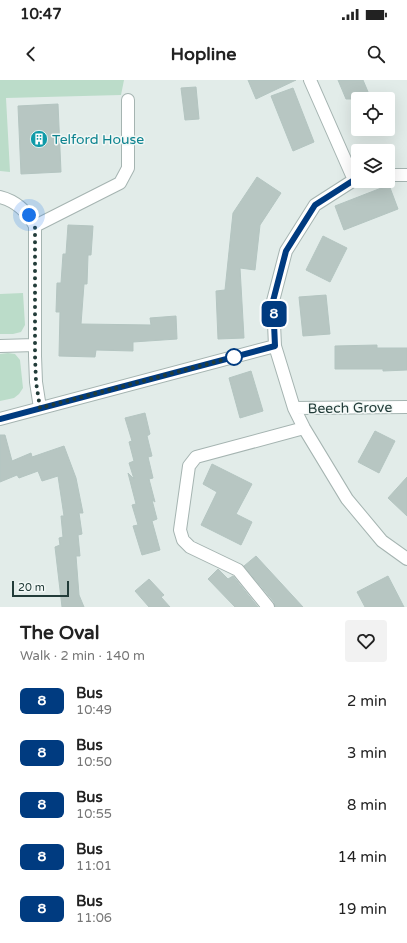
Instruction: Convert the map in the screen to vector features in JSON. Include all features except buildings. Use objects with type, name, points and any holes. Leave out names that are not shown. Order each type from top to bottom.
[{"type":"street","points":[[310,80],[351,168]]},
{"type":"street","points":[[35,226],[120,183],[128,168],[128,100]]},
{"type":"street","points":[[395,175],[407,175]]},
{"type":"street","points":[[351,182],[315,205],[286,251],[273,301],[275,346],[294,408],[304,428],[347,499],[382,541],[407,559]]},
{"type":"street","points":[[0,197],[20,206],[29,215],[35,226],[36,382],[40,408]]},
{"type":"street","points":[[0,346],[35,345]]},
{"type":"street","points":[[0,418],[275,346]]},
{"type":"street","name":"Beech Grove","points":[[294,408],[407,407]]},
{"type":"street","points":[[268,607],[238,570],[190,547],[182,540],[180,530],[189,466],[196,457],[304,428]]},
{"type":"green space","points":[[0,80],[124,80],[121,95],[6,98],[10,172],[0,171]]},
{"type":"green space","points":[[23,293],[25,325],[21,332],[13,334],[0,334],[0,294]]},
{"type":"green space","points":[[0,354],[15,354],[20,360],[23,388],[14,398],[0,401]]},
{"type":"bus line","name":"8","points":[[0,419],[275,346],[273,301],[286,251],[315,205],[351,182]]},
{"type":"place","name":"Telford House","points":[[39,139]]},
{"type":"route","points":[[29,215],[35,226],[35,356],[36,382],[40,408],[234,357]]}]
